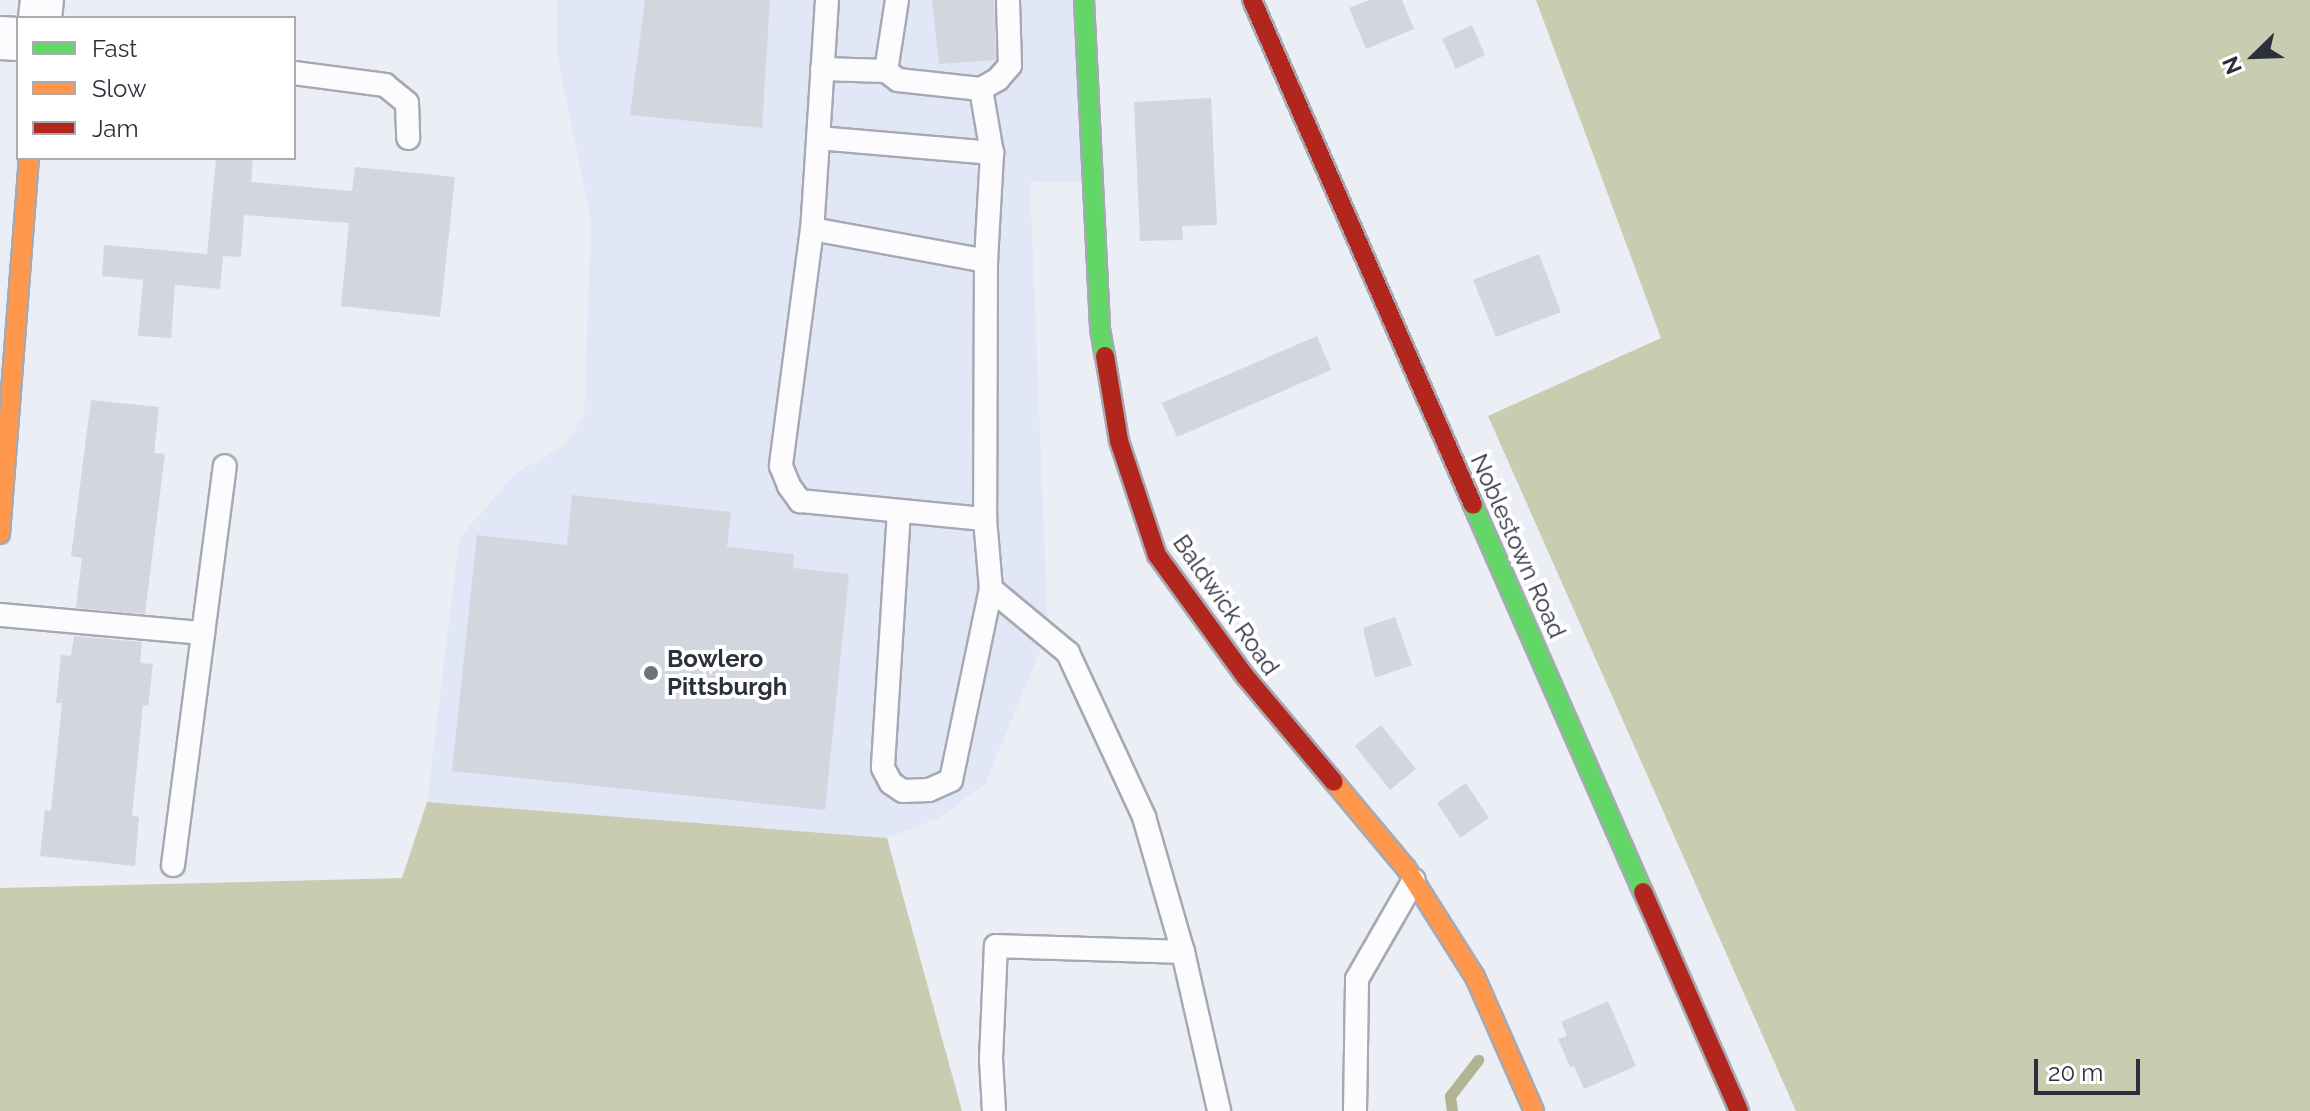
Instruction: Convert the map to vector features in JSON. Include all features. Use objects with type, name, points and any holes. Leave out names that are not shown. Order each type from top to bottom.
[{"type":"main road","name":"Baldwick Road","points":[[1084,0],[1100,329],[1119,441],[1157,555],[1245,676],[1414,880],[1475,977],[1534,1111]]},
{"type":"main road","name":"Noblestown Road","points":[[1252,0],[1739,1111]]},
{"type":"main road","points":[[0,534],[7,352],[29,160]]},
{"type":"lane","points":[[827,0],[812,229],[781,466],[800,501],[985,519]]},
{"type":"lane","points":[[886,71],[897,0]]},
{"type":"lane","points":[[822,69],[886,71],[898,80],[981,89],[998,79],[1010,65],[1008,0]]},
{"type":"lane","points":[[296,73],[385,85],[407,103],[408,138]]},
{"type":"lane","points":[[899,511],[883,768],[891,783],[903,791],[929,790],[951,780],[991,589],[985,519],[986,261],[992,153],[981,89]]},
{"type":"lane","points":[[818,138],[992,153]]},
{"type":"lane","points":[[812,229],[986,261]]},
{"type":"lane","points":[[173,865],[225,466]]},
{"type":"lane","points":[[991,589],[1068,653],[1144,817],[1183,952],[1219,1111]]},
{"type":"lane","points":[[0,615],[203,633]]},
{"type":"lane","points":[[1355,1111],[1357,979],[1414,880]]},
{"type":"lane","points":[[994,1111],[991,1059],[996,946],[1183,952]]},
{"type":"shaded area","points":[[557,0],[1084,0],[1093,183],[1030,181],[1048,632],[985,784],[939,818],[887,838],[427,802],[459,539],[515,473],[564,446],[584,416],[591,222],[557,56]]},
{"type":"green space","points":[[1536,0],[2310,0],[2310,1111],[1796,1111],[1488,416],[1661,338]]},
{"type":"green space","points":[[427,802],[887,838],[962,1111],[0,1111],[0,888],[402,878]]},
{"type":"building","points":[[645,0],[770,0],[762,128],[630,115]]},
{"type":"building","points":[[932,0],[994,0],[996,60],[939,64]]},
{"type":"building","points":[[1369,0],[1402,0],[1414,29],[1366,49],[1349,8]]},
{"type":"building","points":[[1472,25],[1485,55],[1456,69],[1442,39]]},
{"type":"building","points":[[1211,98],[1217,225],[1182,226],[1183,240],[1140,241],[1134,102]]},
{"type":"building","points":[[216,160],[253,160],[251,182],[352,191],[355,167],[455,177],[440,317],[341,306],[349,223],[244,215],[241,257],[223,256],[220,289],[175,285],[171,338],[138,336],[143,280],[102,276],[104,245],[207,254]]},
{"type":"building","points":[[1539,254],[1561,312],[1496,337],[1473,280]]},
{"type":"building","points":[[1317,336],[1331,370],[1177,437],[1162,403]]},
{"type":"building","points":[[91,400],[159,407],[154,453],[165,454],[145,614],[76,608],[82,558],[71,556]]},
{"type":"building","name":"Bowlero Pittsburgh","points":[[572,495],[731,512],[727,547],[794,554],[793,568],[849,574],[825,810],[452,771],[477,535],[567,545]]},
{"type":"building","points":[[1395,617],[1412,665],[1375,678],[1363,628]]},
{"type":"building","points":[[74,636],[142,642],[140,663],[153,664],[148,706],[143,705],[132,816],[139,817],[135,866],[40,856],[45,810],[51,811],[62,703],[56,703],[61,655],[71,656]]},
{"type":"building","points":[[1381,725],[1416,769],[1390,790],[1355,746]]},
{"type":"building","points":[[1466,783],[1489,818],[1460,838],[1437,803]]},
{"type":"building","points":[[1608,1001],[1636,1066],[1584,1089],[1558,1039],[1567,1036],[1561,1022]]},
{"type":"waterway","points":[[1452,1111],[1450,1096],[1478,1060]]},
{"type":"traffic: fast","points":[[1084,0],[1100,329],[1105,356]]},
{"type":"traffic: fast","points":[[1473,505],[1643,892]]},
{"type":"traffic: slow","points":[[0,534],[29,160]]},
{"type":"traffic: slow","points":[[1334,782],[1406,868],[1475,977],[1534,1111]]},
{"type":"traffic: jam","points":[[1252,0],[1473,505]]},
{"type":"traffic: jam","points":[[1105,356],[1119,441],[1157,555],[1245,676],[1334,782]]},
{"type":"traffic: jam","points":[[1643,892],[1739,1111]]},
{"type":"place","name":"Bowlero Pittsburgh","points":[[651,673]]}]
